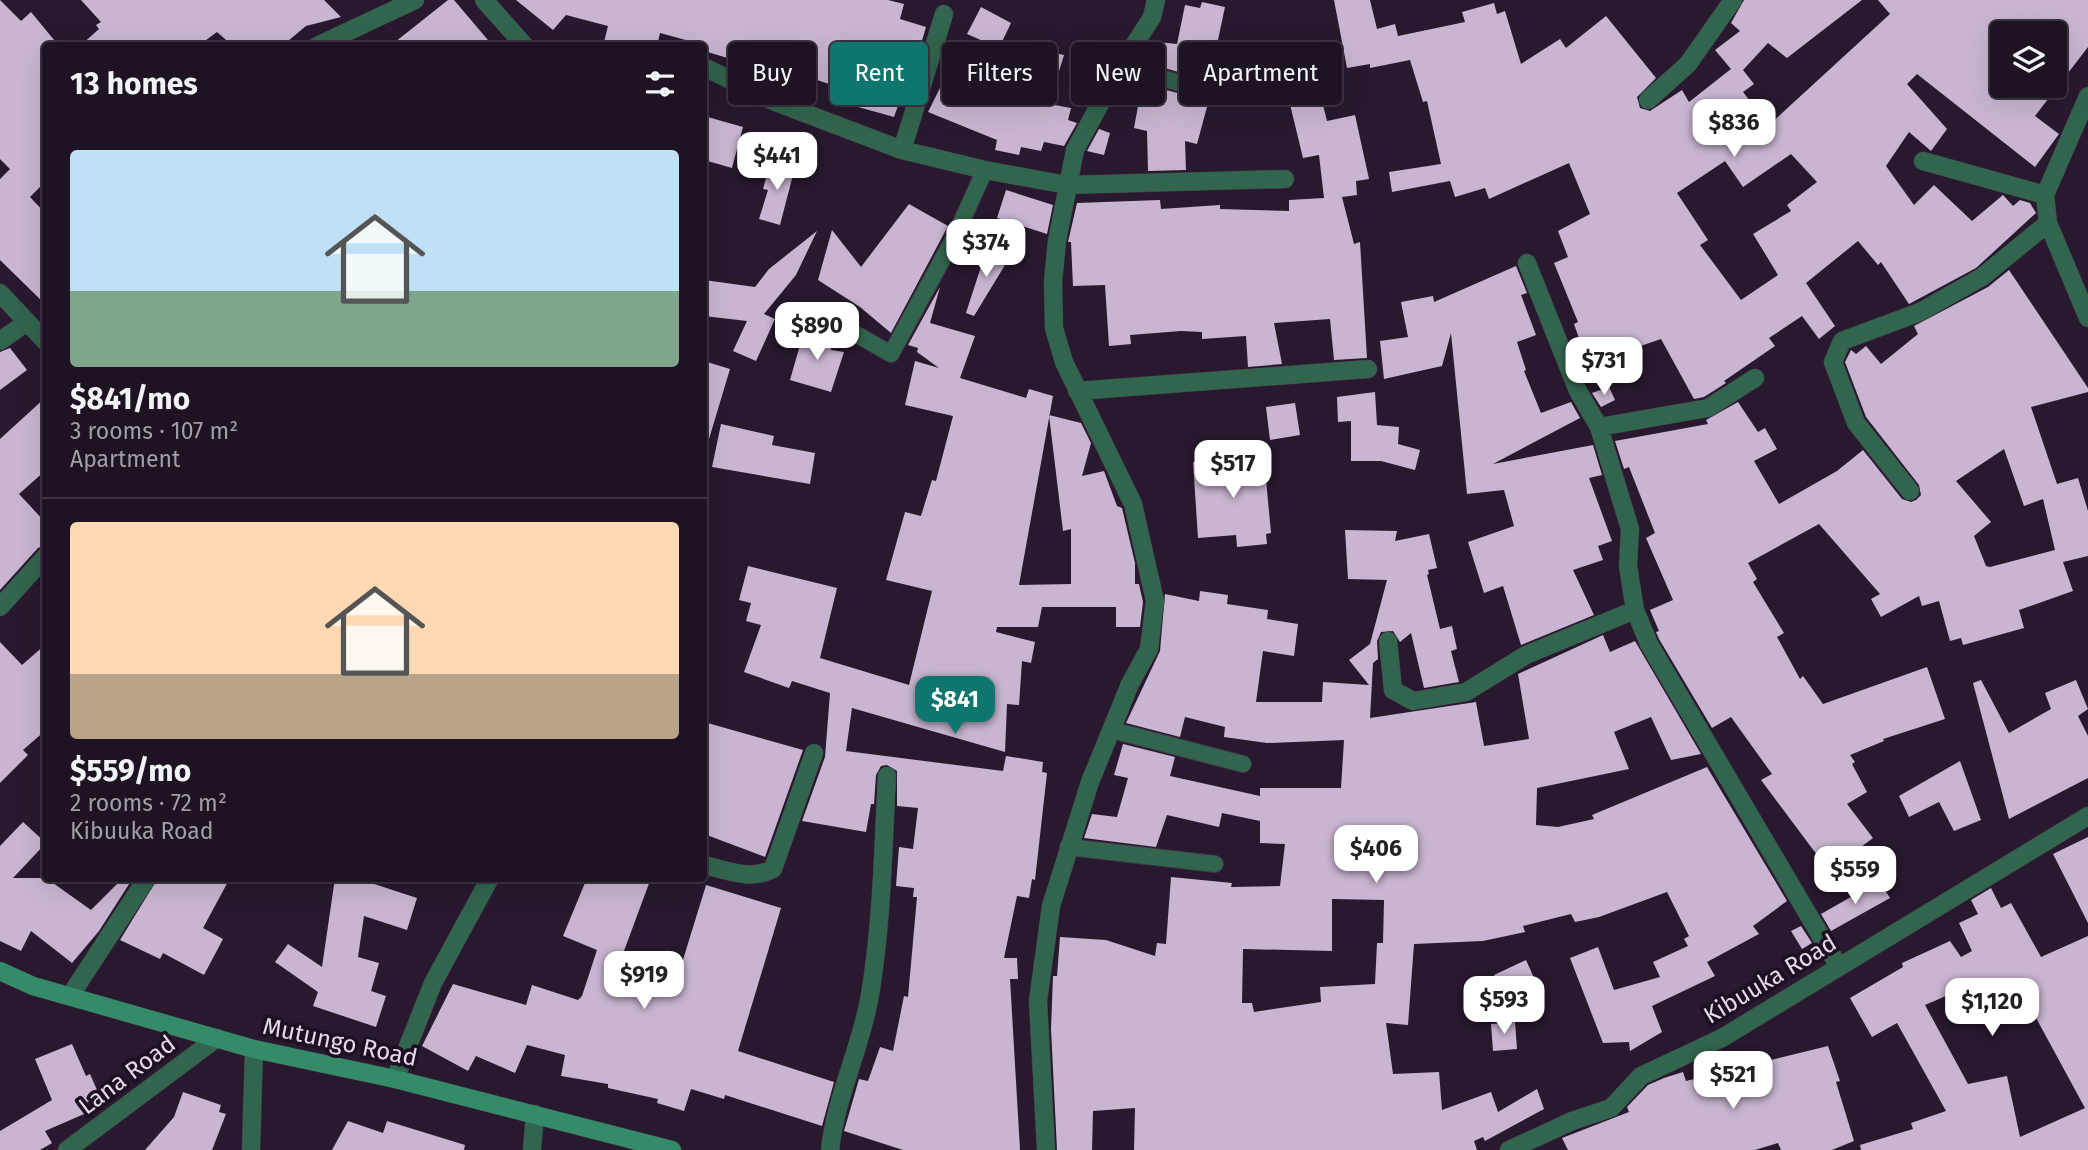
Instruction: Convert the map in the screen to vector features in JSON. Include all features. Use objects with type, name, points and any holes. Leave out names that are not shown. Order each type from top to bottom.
[{"type":"main road","name":"Mutungo Road","points":[[0,971],[33,986],[254,1049],[396,1079],[672,1150]]},
{"type":"street","points":[[326,42],[415,0]]},
{"type":"street","points":[[484,0],[522,42]]},
{"type":"street","points":[[1136,42],[1152,17],[1156,0]]},
{"type":"street","points":[[1648,100],[1688,64],[1733,0]]},
{"type":"street","points":[[902,149],[944,14]]},
{"type":"street","points":[[707,68],[773,100],[902,149],[985,170],[1067,185],[1285,179]]},
{"type":"street","points":[[2088,96],[2045,195],[2048,223],[2088,318]]},
{"type":"street","points":[[1046,1150],[1038,1002],[1051,905],[1068,847],[1112,730],[1149,649],[1154,601],[1133,504],[1077,391],[1064,362],[1054,328],[1053,282],[1067,185],[1075,149],[1099,105]]},
{"type":"street","points":[[1923,161],[2045,195]]},
{"type":"street","points":[[1910,491],[1856,423],[1833,362],[1842,341],[1920,312],[1982,277],[2048,223]]},
{"type":"street","points":[[1527,263],[1578,391],[1599,427],[1630,528],[1628,566],[1635,610],[1649,644],[1839,967]]},
{"type":"street","points":[[0,293],[38,328],[0,341]]},
{"type":"street","points":[[1077,391],[1368,369]]},
{"type":"street","points":[[1599,427],[1708,408],[1755,378]]},
{"type":"street","points":[[0,607],[42,560]]},
{"type":"street","points":[[1388,641],[1393,690],[1413,701],[1466,692],[1526,655],[1635,610]]},
{"type":"street","points":[[707,865],[749,876],[761,875],[773,869],[814,753]]},
{"type":"street","points":[[830,1150],[844,1084],[862,1037],[870,993],[878,924],[887,776]]},
{"type":"street","name":"Kibuuka Road","points":[[1509,1150],[1572,1121],[1611,1108],[1641,1076],[1722,1038],[2088,816]]},
{"type":"street","points":[[70,996],[143,882]]},
{"type":"street","points":[[396,1079],[433,982],[488,882]]},
{"type":"street","name":"Lana Road","points":[[67,1150],[217,1038]]},
{"type":"street","points":[[251,1150],[254,1049]]},
{"type":"street","points":[[532,1150],[535,1114]]},
{"type":"lane","points":[[842,326],[891,354],[954,238],[985,170]]},
{"type":"lane","points":[[1112,730],[1243,764]]},
{"type":"lane","points":[[1068,847],[1215,864]]},
{"type":"building","points":[[0,0],[21,21],[31,12],[56,42],[42,42],[42,185],[30,197],[42,210],[42,301],[0,260],[0,179],[10,169],[0,159]]},
{"type":"building","points":[[81,0],[324,0],[341,17],[306,26],[287,42],[228,42],[217,32],[203,42],[84,42],[99,29],[96,25],[101,22]]},
{"type":"building","points":[[448,0],[454,0],[490,42],[395,42]]},
{"type":"building","points":[[516,0],[888,0],[904,4],[900,19],[926,27],[922,42],[830,42],[830,85],[816,80],[816,42],[728,42],[728,58],[707,52],[707,42],[693,42],[660,33],[658,42],[604,42],[608,26],[566,15],[553,30]]},
{"type":"building","points":[[1334,0],[1370,0],[1377,29],[1395,24],[1398,36],[1465,22],[1462,12],[1494,3],[1497,14],[1505,11],[1521,64],[1560,39],[1566,48],[1606,16],[1656,78],[1637,97],[1640,108],[1650,111],[1682,90],[1689,102],[1731,69],[1715,50],[1740,31],[1731,23],[1744,0],[1862,0],[1787,58],[1768,43],[1743,70],[1754,84],[1743,92],[1769,125],[1890,14],[1878,0],[2088,0],[2088,47],[2067,74],[2067,21],[1990,21],[1990,98],[2049,98],[2035,116],[2059,134],[2035,167],[1917,74],[1907,84],[1947,129],[1931,151],[1909,132],[1886,166],[1914,205],[1934,185],[1972,221],[2003,195],[2013,206],[2020,200],[2030,203],[2036,213],[1976,268],[1909,304],[1881,262],[1878,265],[1858,241],[1806,283],[1835,326],[1819,339],[1802,316],[1769,338],[1775,346],[1724,381],[1726,383],[1704,397],[1694,399],[1661,339],[1588,364],[1574,324],[1578,322],[1554,263],[1568,257],[1558,231],[1590,214],[1569,163],[1489,199],[1485,188],[1455,197],[1450,181],[1392,192],[1389,172],[1441,164],[1427,101],[1423,102],[1410,60],[1370,68],[1370,64],[1347,68]],"holes":[[[1791,154],[1817,182],[1787,205],[1791,211],[1753,234],[1778,275],[1741,300],[1700,245],[1708,240],[1677,193],[1725,161],[1743,187]]]},
{"type":"building","points":[[1202,2],[1225,7],[1218,42],[1179,42],[1179,72],[1165,68],[1165,43],[1177,44],[1185,5],[1200,8]]},
{"type":"building","points":[[981,7],[1011,23],[1002,42],[985,42],[967,34]]},
{"type":"building","points":[[1057,53],[1064,55],[1057,78]]},
{"type":"building","points":[[942,84],[942,105],[1054,105],[1071,108],[1068,120],[1077,123],[1064,146],[1044,142],[1041,151],[1021,147],[1019,155],[995,150],[997,140],[928,112]]},
{"type":"building","points":[[1165,90],[1179,93],[1179,105],[1207,107],[1197,144],[1185,141],[1186,170],[1148,171],[1147,131],[1134,128],[1138,106],[1165,105]]},
{"type":"building","points":[[851,105],[898,105],[894,117]]},
{"type":"building","points":[[1290,105],[1323,105],[1327,121],[1355,115],[1369,179],[1356,181],[1357,195],[1342,197],[1354,244],[1360,242],[1367,358],[1334,360],[1330,319],[1274,323],[1282,364],[1248,367],[1246,336],[1202,339],[1202,332],[1181,331],[1130,335],[1131,344],[1109,346],[1105,285],[1073,286],[1071,242],[1068,242],[1077,203],[1160,200],[1161,209],[1220,205],[1220,209],[1289,211],[1289,200],[1324,198],[1319,155],[1303,158]]},
{"type":"building","points":[[707,117],[743,127],[732,168],[707,161]]},
{"type":"building","points":[[1099,129],[1110,133],[1104,155],[1087,151]]},
{"type":"building","points":[[771,160],[795,167],[780,225],[759,219],[768,190],[763,189]]},
{"type":"building","points":[[1006,190],[1053,205],[1047,234],[997,218]]},
{"type":"building","points":[[909,204],[948,226],[891,333],[860,307],[818,280],[832,230],[861,267]]},
{"type":"building","points":[[817,231],[796,275],[764,314],[775,319],[756,361],[733,351],[747,321],[707,316],[707,280],[755,287],[769,269]]},
{"type":"building","points":[[987,248],[1008,260],[974,316],[966,313]]},
{"type":"building","points":[[1516,266],[1527,293],[1521,295],[1536,335],[1517,342],[1526,370],[1524,371],[1541,413],[1571,402],[1580,418],[1493,464],[1593,445],[1602,475],[1589,478],[1612,541],[1598,546],[1603,560],[1573,570],[1594,615],[1521,645],[1503,586],[1484,593],[1468,542],[1514,526],[1504,490],[1467,494],[1451,333],[1442,366],[1384,379],[1380,341],[1408,337],[1401,302],[1433,296],[1434,302]]},
{"type":"building","points":[[2009,270],[2088,388],[2088,392],[2031,407],[2057,484],[2078,478],[2088,511],[2088,556],[2063,562],[2073,591],[2019,610],[2024,628],[1963,645],[1961,638],[1950,641],[1939,601],[1922,606],[1919,596],[1881,617],[1871,599],[1880,594],[1819,524],[1748,563],[1757,579],[1753,582],[1784,633],[1777,637],[1800,679],[1803,676],[1823,704],[1927,667],[1945,719],[1883,739],[1884,741],[1850,755],[1867,792],[1847,804],[1873,838],[1829,871],[1761,780],[1772,774],[1731,717],[1712,728],[1659,639],[1656,632],[1659,631],[1650,610],[1673,600],[1646,538],[1655,533],[1629,467],[1624,469],[1615,441],[1708,424],[1706,420],[1738,402],[1758,432],[1765,428],[1777,449],[1754,461],[1779,504],[1837,471],[1863,450],[1902,499],[1911,502],[1916,500],[1921,495],[1919,485],[1866,417],[1845,362],[1851,350],[1856,354],[1866,346],[1881,364],[1918,334],[1914,326],[1988,287]],"holes":[[[2004,449],[2024,506],[2043,499],[2055,550],[1986,566],[1974,536],[1991,522],[1956,481]]]},
{"type":"building","points":[[940,287],[930,323],[975,336],[960,378],[1026,398],[1029,389],[1053,396],[1050,415],[1081,423],[1091,443],[1082,476],[1104,471],[1117,506],[1122,508],[1135,563],[1135,584],[1139,584],[1143,602],[1140,627],[1116,627],[1116,607],[1042,607],[1038,627],[997,627],[996,632],[1035,642],[1031,663],[1022,661],[1019,705],[1007,704],[1005,752],[852,708],[846,751],[1003,771],[1006,756],[1043,762],[1042,772],[1047,773],[1035,880],[1032,879],[1029,898],[1017,896],[1004,958],[1017,958],[1018,979],[1010,979],[1020,1150],[903,1150],[844,1131],[859,1079],[868,1081],[880,1047],[893,1051],[904,996],[908,997],[917,897],[913,897],[914,888],[896,886],[899,847],[913,849],[918,808],[897,806],[897,771],[887,765],[881,766],[876,775],[874,804],[871,804],[866,832],[802,821],[825,757],[830,693],[792,681],[789,688],[744,672],[761,625],[746,621],[751,603],[739,600],[748,566],[837,588],[820,658],[909,685],[932,591],[886,580],[905,512],[921,516],[932,480],[936,481],[953,416],[905,405],[915,361],[939,368],[917,352],[918,348],[908,345]],"holes":[[[1049,417],[1063,531],[1071,529],[1071,584],[1019,585]]]},
{"type":"building","points":[[804,331],[831,338],[831,350],[844,352],[831,392],[790,380]]},
{"type":"building","points":[[10,348],[27,370],[0,390],[0,352]]},
{"type":"building","points":[[707,362],[730,369],[707,439]]},
{"type":"building","points":[[1609,387],[1615,400],[1601,407],[1592,393]]},
{"type":"building","points":[[1375,392],[1377,425],[1399,427],[1398,444],[1420,450],[1415,470],[1381,461],[1351,461],[1351,421],[1338,422],[1337,397]]},
{"type":"building","points":[[42,401],[42,474],[19,494],[42,519],[42,546],[0,590],[0,439]]},
{"type":"building","points":[[1295,403],[1300,435],[1270,440],[1266,407]]},
{"type":"building","points":[[721,424],[774,436],[772,445],[815,453],[810,484],[712,467]]},
{"type":"building","points":[[1264,458],[1271,533],[1266,534],[1267,544],[1237,547],[1236,535],[1198,538],[1193,462]]},
{"type":"building","points":[[1345,530],[1397,531],[1395,541],[1429,534],[1437,568],[1428,570],[1427,575],[1440,629],[1452,626],[1457,649],[1451,651],[1459,682],[1424,688],[1411,633],[1400,642],[1393,631],[1381,632],[1377,641],[1378,659],[1373,663],[1370,718],[1476,702],[1484,746],[1529,739],[1518,674],[1603,635],[1610,652],[1635,641],[1701,754],[1671,760],[1651,717],[1614,732],[1629,769],[1537,788],[1536,825],[1558,827],[1594,819],[1592,815],[1707,767],[1787,901],[1753,926],[1759,934],[1707,962],[1715,976],[1652,1006],[1662,1032],[1630,1051],[1629,1042],[1603,1043],[1570,958],[1598,947],[1614,990],[1660,977],[1653,962],[1688,946],[1684,939],[1689,936],[1667,892],[1599,917],[1575,922],[1571,914],[1523,926],[1525,932],[1483,941],[1414,944],[1408,1025],[1386,1023],[1393,1074],[1439,1072],[1442,1110],[1491,1092],[1498,1112],[1537,1089],[1544,1109],[1485,1141],[1483,1137],[1474,1141],[1477,1150],[1134,1150],[1135,1108],[1093,1111],[1092,1150],[1057,1150],[1051,1029],[1053,976],[1057,976],[1060,937],[1106,940],[1155,956],[1157,943],[1166,944],[1171,877],[1232,883],[1231,887],[1280,886],[1285,844],[1260,843],[1260,821],[1222,813],[1219,827],[1167,815],[1156,847],[1084,838],[1092,814],[1117,817],[1128,778],[1114,775],[1123,744],[1175,757],[1170,776],[1260,796],[1260,788],[1341,788],[1344,740],[1267,743],[1224,737],[1225,727],[1185,717],[1180,737],[1126,723],[1160,651],[1165,594],[1199,601],[1200,591],[1228,595],[1227,604],[1268,610],[1267,619],[1298,624],[1294,656],[1263,651],[1256,702],[1322,702],[1323,682],[1369,685],[1349,660],[1370,644],[1387,580],[1348,579]],"holes":[[[1332,899],[1384,900],[1383,943],[1377,943],[1375,984],[1320,987],[1321,1002],[1254,1012],[1252,1003],[1242,1003],[1243,949],[1332,951]]]},
{"type":"building","points":[[0,642],[22,665],[42,648],[42,733],[23,750],[28,755],[0,783]]},
{"type":"building","points":[[1981,680],[2009,733],[2051,709],[2045,693],[2076,680],[2088,709],[2078,716],[2088,736],[2088,778],[2009,819],[1973,683]]},
{"type":"building","points":[[707,723],[803,750],[765,857],[707,835]]},
{"type":"building","points":[[1960,761],[1981,820],[1954,831],[1939,802],[1909,817],[1899,796]]},
{"type":"building","points":[[23,822],[42,839],[42,847],[13,878],[42,878],[42,882],[52,882],[91,910],[119,882],[130,882],[99,931],[72,963],[31,931],[21,951],[0,941],[0,846]]},
{"type":"building","points":[[2088,837],[2088,923],[2053,854]]},
{"type":"building","points":[[1879,881],[1890,898],[1831,931],[1821,914]]},
{"type":"building","points":[[156,882],[228,882],[203,928],[223,939],[204,975],[163,953],[160,959],[120,940]]},
{"type":"building","points":[[334,882],[368,882],[417,898],[407,930],[364,916],[358,957],[379,963],[371,991],[386,996],[376,1027],[313,1006],[318,992],[275,962],[288,944],[322,967]]},
{"type":"building","points":[[585,882],[650,882],[621,959],[678,976],[706,885],[781,908],[738,1051],[834,1082],[822,1126],[725,1095],[724,1099],[691,1089],[684,1111],[657,1103],[658,1099],[608,1088],[608,1084],[561,1076],[565,1055],[527,1045],[515,1073],[476,1056],[468,1071],[422,1046],[453,984],[526,1005],[532,985],[578,1000],[582,996],[597,950],[563,936]]},
{"type":"building","points":[[1991,888],[2001,908],[2011,903],[2041,957],[2088,936],[2088,1150],[1861,1150],[1860,1145],[1913,1129],[1911,1123],[1946,1111],[1897,1023],[1872,1037],[1850,998],[1903,967],[1902,963],[1950,941],[1961,957],[1972,951],[1959,923],[1978,914],[1971,900]],"holes":[[[1976,983],[1994,1022],[2029,1005],[2085,1108],[2020,1137],[2007,1076],[1968,1084],[1925,1005]]]},
{"type":"building","points":[[1801,926],[1812,943],[1802,949],[1791,931]]},
{"type":"building","points":[[1526,960],[1543,998],[1510,1013],[1494,975]]},
{"type":"building","points":[[1515,1022],[1517,1049],[1493,1051],[1491,1024]]},
{"type":"building","points":[[72,1044],[86,1076],[90,1074],[100,1097],[87,1102],[91,1111],[45,1131],[52,1143],[40,1150],[0,1150],[0,1131],[52,1100],[35,1059]]},
{"type":"building","points":[[1828,1046],[1840,1081],[1836,1082],[1854,1141],[1832,1150],[1781,1150],[1778,1143],[1755,1150],[1568,1150],[1562,1138],[1629,1112],[1627,1107],[1648,1085],[1664,1078],[1683,1072],[1686,1081]]},
{"type":"building","points":[[183,1092],[221,1105],[219,1112],[226,1114],[212,1150],[145,1150],[174,1117]]},
{"type":"building","points":[[348,1121],[383,1133],[387,1121],[465,1145],[464,1150],[332,1150]]}]
